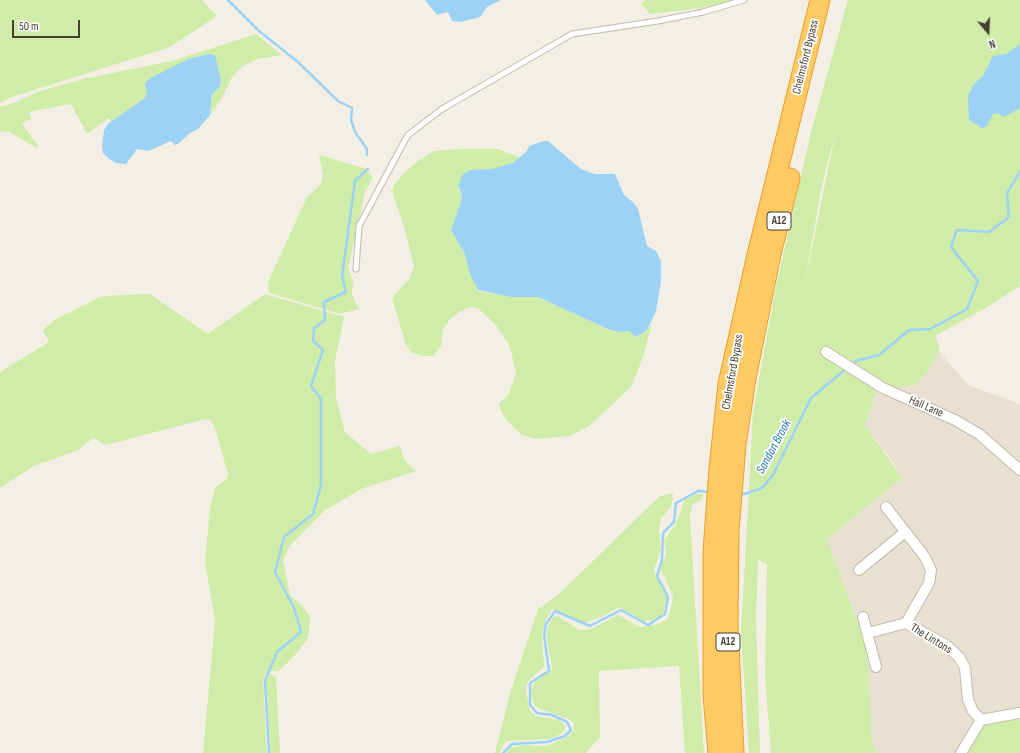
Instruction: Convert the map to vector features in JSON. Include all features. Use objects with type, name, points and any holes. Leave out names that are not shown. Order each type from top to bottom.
[{"type":"highway","name":"Chelmsford Bypass","points":[[718,753],[713,696],[722,531],[729,444],[728,384],[753,274],[820,0]]},
{"type":"highway","name":"Chelmsford Bypass","points":[[729,444],[746,378],[771,254],[833,0]]},
{"type":"highway","name":"Chelmsford Bypass","points":[[722,531],[734,753]]},
{"type":"street","name":"Hall Lane","points":[[826,352],[883,388],[955,420],[979,434],[1020,470]]},
{"type":"street","name":"The Lintons","points":[[886,508],[925,557],[931,570],[929,583],[906,623]]},
{"type":"street","points":[[859,570],[905,532]]},
{"type":"street","points":[[863,617],[876,667]]},
{"type":"street","name":"The Lintons","points":[[868,633],[906,623],[946,645],[959,657],[965,668],[968,700],[973,711],[981,720]]},
{"type":"street","points":[[961,753],[981,720],[1020,713]]},
{"type":"lane","points":[[356,269],[360,226],[404,142],[408,135],[442,109],[572,34],[658,21],[703,12],[744,0]]},
{"type":"shaded area","points":[[938,350],[968,385],[1020,404],[1020,711],[982,726],[965,753],[877,753],[872,741],[867,649],[827,539],[902,478],[892,461],[865,425],[877,390],[927,373]]},
{"type":"green space","points":[[0,0],[202,0],[217,16],[170,47],[9,98],[0,103]]},
{"type":"green space","points":[[645,0],[741,0],[734,4],[650,14],[641,3]]},
{"type":"green space","points":[[848,0],[1020,0],[1020,286],[984,309],[935,336],[940,347],[927,373],[915,385],[877,390],[865,425],[902,478],[827,539],[867,649],[872,741],[877,753],[771,753],[765,675],[767,564],[758,560],[756,619],[760,753],[749,753],[741,634],[753,413],[775,291],[811,132]],"holes":[[[836,130],[804,288],[821,189]]]},
{"type":"green space","points":[[256,34],[282,55],[258,59],[241,67],[232,77],[222,98],[210,115],[212,94],[220,87],[221,80],[214,54],[147,93],[145,98],[137,105],[108,124],[111,120],[109,118],[87,134],[71,104],[29,112],[32,119],[22,123],[38,146],[36,148],[8,131],[0,132],[0,107],[15,103],[37,92],[83,79],[172,61]]},
{"type":"green space","points":[[459,149],[498,149],[521,158],[458,187],[462,195],[461,202],[451,230],[465,254],[478,291],[511,297],[538,297],[608,329],[619,332],[629,331],[637,337],[647,330],[652,322],[643,357],[631,387],[589,426],[570,436],[536,439],[522,435],[508,422],[501,411],[499,404],[508,395],[516,374],[512,355],[509,345],[496,325],[479,309],[471,307],[461,311],[450,319],[443,330],[441,346],[433,356],[424,356],[412,353],[406,345],[392,298],[410,278],[414,266],[403,223],[392,191],[394,185],[403,174],[419,160],[434,151]]},
{"type":"green space","points":[[319,155],[364,168],[373,177],[365,192],[348,268],[353,280],[352,295],[359,309],[340,314],[269,293],[268,282],[307,197],[321,184],[323,175]]},
{"type":"green space","points":[[150,294],[208,334],[265,294],[344,317],[335,361],[336,399],[345,432],[371,454],[400,446],[405,461],[416,471],[361,489],[324,511],[289,547],[283,561],[290,595],[303,607],[310,617],[309,630],[307,640],[294,656],[279,671],[267,671],[263,681],[264,698],[262,699],[264,700],[267,753],[203,753],[215,620],[205,562],[210,509],[215,487],[226,480],[228,474],[215,428],[210,420],[205,419],[106,445],[93,438],[78,450],[34,466],[0,488],[0,372],[49,342],[43,330],[56,319],[102,296]]},
{"type":"green space","points":[[673,493],[671,507],[661,518],[659,529],[661,550],[654,569],[656,577],[664,586],[667,595],[663,614],[658,620],[643,621],[619,607],[599,618],[584,623],[552,609],[546,619],[542,635],[544,667],[530,679],[527,684],[526,691],[530,711],[536,716],[559,720],[565,726],[565,730],[559,735],[549,739],[506,741],[499,753],[495,753],[511,690],[538,609],[558,595],[660,496]]},
{"type":"green space","points":[[696,494],[703,494],[702,500],[692,504],[690,516],[704,753],[685,753],[679,666],[599,671],[600,737],[586,753],[506,753],[510,748],[523,745],[544,746],[552,744],[569,736],[573,731],[574,723],[569,719],[538,708],[534,704],[531,693],[534,683],[551,671],[552,666],[547,642],[547,630],[552,618],[558,616],[578,629],[584,630],[591,629],[618,615],[640,627],[655,625],[667,620],[672,605],[673,595],[660,568],[666,554],[664,540],[676,524],[685,499]]},
{"type":"green space","points":[[269,673],[276,677],[280,753],[270,753],[267,700],[269,699],[267,698],[266,683]]},
{"type":"green space","points":[[1018,719],[1020,720],[1020,753],[966,753],[982,726]]},
{"type":"water","points":[[425,0],[501,0],[487,7],[480,17],[460,22],[452,21],[448,12],[437,15]]},
{"type":"water","points":[[1020,44],[1020,108],[1004,117],[998,113],[993,114],[987,126],[982,128],[969,120],[968,96],[974,84],[983,76],[993,56],[1006,54]]},
{"type":"water","points":[[209,54],[215,55],[221,80],[220,87],[212,94],[210,115],[198,129],[190,133],[175,145],[171,141],[148,151],[137,149],[126,164],[116,163],[103,153],[102,147],[104,130],[108,124],[145,98],[147,93],[145,84],[149,79],[188,59]]},
{"type":"water","points":[[548,141],[581,169],[595,174],[615,174],[624,195],[634,203],[638,209],[647,246],[656,251],[661,261],[661,282],[656,311],[647,330],[636,337],[629,331],[619,332],[608,329],[538,297],[511,297],[478,290],[470,274],[465,254],[451,230],[461,202],[462,194],[458,186],[463,174],[471,170],[492,169],[513,163],[527,151],[529,146]]},
{"type":"waterway","points":[[228,0],[259,31],[298,62],[338,101],[352,108],[351,120],[355,132],[367,149],[367,155]]},
{"type":"waterway","points":[[269,753],[265,681],[277,652],[301,632],[294,608],[275,572],[284,537],[313,514],[321,485],[321,399],[311,386],[323,350],[313,341],[314,328],[325,320],[324,302],[346,292],[342,276],[355,181],[368,169]]},
{"type":"waterway","name":"Sandon Brook","points":[[851,365],[856,361],[879,355],[909,330],[930,329],[967,309],[978,281],[951,247],[957,230],[989,232],[1009,217],[1007,193],[1020,172]]},
{"type":"waterway","name":"Sandon Brook","points":[[740,493],[745,494],[762,488],[773,475],[811,398],[847,368]]},
{"type":"waterway","name":"Sandon Brook","points":[[503,753],[512,744],[547,742],[565,736],[571,730],[567,722],[552,715],[537,713],[530,705],[530,683],[549,671],[544,635],[546,624],[555,611],[590,626],[621,610],[648,625],[665,614],[668,597],[657,576],[662,560],[663,533],[674,522],[676,503],[698,491],[711,492]]}]
